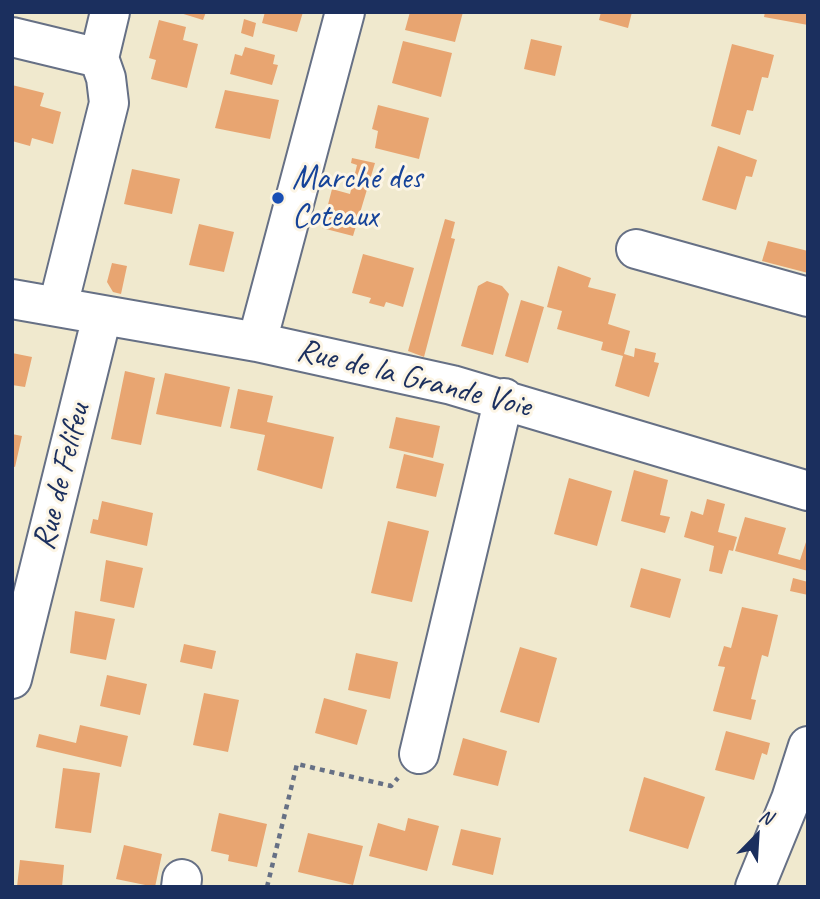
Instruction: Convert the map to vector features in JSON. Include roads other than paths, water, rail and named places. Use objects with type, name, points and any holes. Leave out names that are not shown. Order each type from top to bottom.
[{"type":"street","points":[[58,306],[109,103],[106,78],[99,58],[110,12]]},
{"type":"street","points":[[257,342],[345,12]]},
{"type":"street","points":[[12,37],[99,58]]},
{"type":"street","points":[[636,249],[808,298]]},
{"type":"street","name":"Rue de la Grande Voie","points":[[12,299],[257,342],[504,398],[808,491]]},
{"type":"street","name":"Rue de Felifeu","points":[[12,679],[102,316]]},
{"type":"street","points":[[419,754],[504,398]]},
{"type":"street","points":[[755,887],[791,799],[808,746]]},
{"type":"place","name":"Marché des Coteaux","points":[[278,198]]}]
